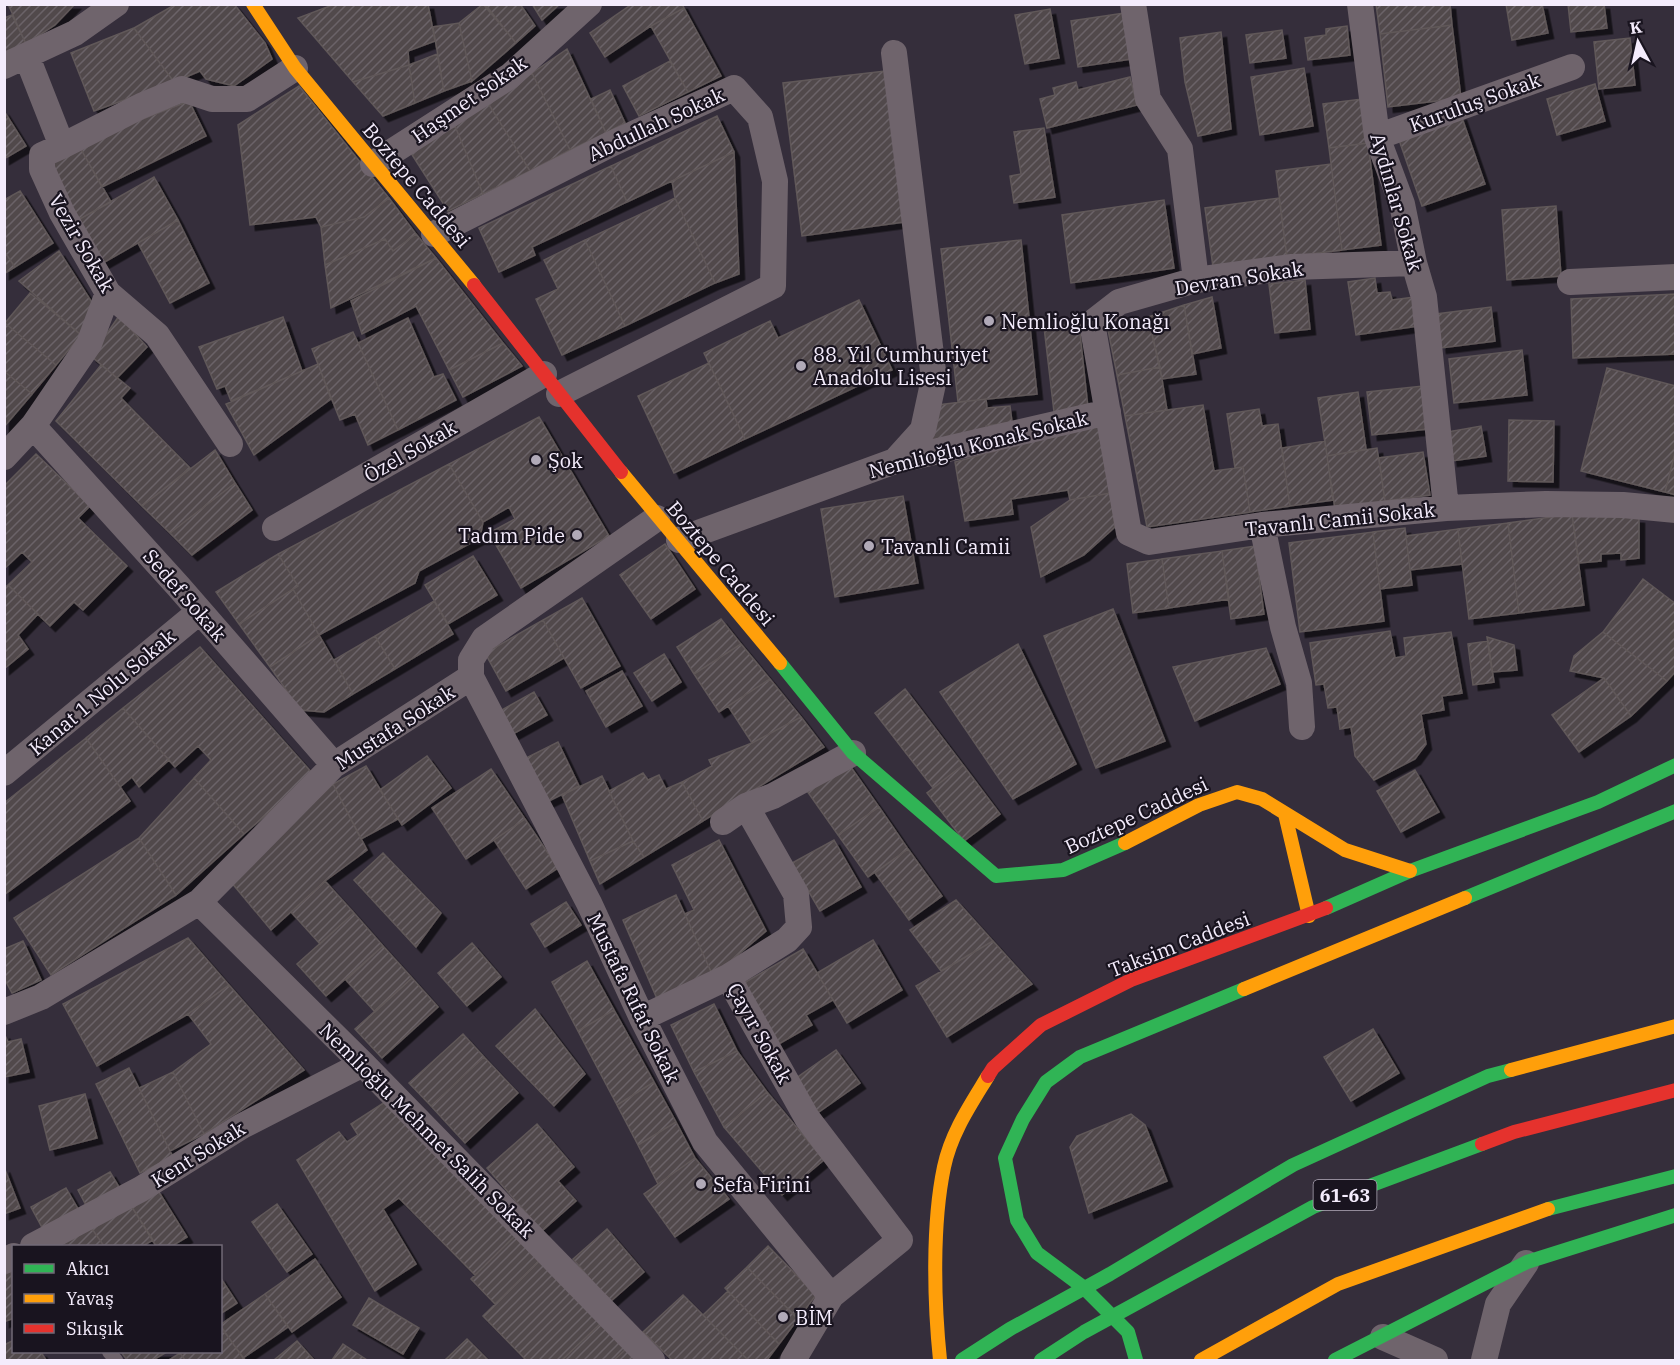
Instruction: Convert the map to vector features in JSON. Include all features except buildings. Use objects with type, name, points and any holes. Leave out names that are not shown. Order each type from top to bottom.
[{"type":"street","points":[[116,4],[75,33],[16,62],[62,146],[141,106],[182,89],[212,99],[248,99],[295,68]]},
{"type":"street","name":"Boztepe Caddesi","points":[[253,4],[295,68],[373,164],[434,234],[657,518],[679,540],[853,753],[996,876],[1063,870],[1148,833],[1199,804],[1237,792],[1262,800],[1345,849],[1410,871]]},
{"type":"street","name":"Haşmet Sokak","points":[[373,164],[510,76],[589,4]]},
{"type":"street","points":[[1133,4],[1148,99],[1180,149],[1197,280]]},
{"type":"street","name":"Aydınlar Sokak","points":[[1360,4],[1377,137],[1402,204],[1414,263],[1424,297],[1446,507]]},
{"type":"street","points":[[894,53],[934,379],[923,430],[896,461]]},
{"type":"street","name":"Kuruluş Sokak","points":[[1377,137],[1572,67]]},
{"type":"street","name":"Abdullah Sokak","points":[[434,234],[611,144],[734,88],[760,117],[775,181],[772,286],[552,384]]},
{"type":"street","name":"Vezir Sokak","points":[[62,146],[42,155],[42,169],[62,213],[108,292],[157,335],[230,444]]},
{"type":"street","name":"Devran Sokak","points":[[1108,412],[1092,323],[1119,302],[1197,280],[1292,267],[1414,263]]},
{"type":"street","points":[[1570,282],[1676,277]]},
{"type":"street","points":[[4,457],[33,426],[89,344],[108,292]]},
{"type":"street","name":"Özel Sokak","points":[[275,528],[552,384]]},
{"type":"street","name":"Nemlioğlu Konak Sokak","points":[[679,540],[896,461],[1108,412]]},
{"type":"street","name":"Tavanlı Camii Sokak","points":[[1108,412],[1129,533],[1149,542],[1262,525],[1446,507],[1546,504],[1623,505],[1676,510]]},
{"type":"street","name":"Sedef Sokak","points":[[33,426],[334,765]]},
{"type":"street","name":"Mustafa Sokak","points":[[4,1012],[41,997],[199,902],[334,765],[471,677],[471,660],[484,639],[657,518]]},
{"type":"street","points":[[1262,525],[1283,627],[1299,683],[1302,727]]},
{"type":"street","name":"Kanat 1 Nolu Sokak","points":[[4,773],[199,612]]},
{"type":"street","name":"Mustafa Rıfat Sokak","points":[[471,677],[589,903],[642,1018],[705,1142],[831,1296]]},
{"type":"street","points":[[723,822],[746,806],[773,796],[853,753]]},
{"type":"street","name":"Taksim Caddesi","points":[[940,1360],[936,1321],[938,1208],[944,1165],[960,1122],[993,1068],[1041,1025],[1131,980],[1309,916],[1410,871],[1598,802],[1676,765]]},
{"type":"street","name":"Çayır Sokak","points":[[746,806],[796,894],[799,927],[787,940],[728,977],[807,1118],[900,1240],[831,1296]]},
{"type":"street","points":[[1136,1360],[1128,1332],[1083,1287],[1036,1253],[1017,1220],[1005,1158],[1023,1119],[1046,1083],[1080,1057],[1676,811]]},
{"type":"street","points":[[1285,814],[1309,916]]},
{"type":"street","name":"Nemlioğlu Mehmet Salih Sokak","points":[[199,902],[363,1064],[652,1360]]},
{"type":"street","points":[[642,1018],[728,977]]},
{"type":"street","name":"61-63","points":[[962,1360],[1293,1165],[1488,1076],[1676,1026]]},
{"type":"street","name":"Kent Sokak","points":[[38,1245],[141,1189],[242,1126],[363,1064]]},
{"type":"street","name":"61-63","points":[[1041,1360],[1084,1332],[1313,1207],[1514,1132],[1676,1090]]},
{"type":"street","points":[[1201,1360],[1338,1284],[1558,1205],[1676,1176]]},
{"type":"street","points":[[1335,1360],[1527,1262],[1670,1216]]},
{"type":"street","points":[[1484,1360],[1498,1304],[1527,1262]]},
{"type":"street","points":[[793,1360],[831,1296]]},
{"type":"street","points":[[1383,1337],[1435,1360]]},
{"type":"traffic: fast","points":[[780,663],[853,753],[996,876],[1063,870],[1125,843]]},
{"type":"traffic: fast","points":[[1326,908],[1410,871],[1598,802],[1676,765]]},
{"type":"traffic: fast","points":[[1465,898],[1676,811]]},
{"type":"traffic: fast","points":[[1136,1360],[1128,1332],[1083,1287],[1037,1253],[1017,1220],[1005,1158],[1023,1119],[1046,1082],[1080,1057],[1244,989]]},
{"type":"traffic: fast","points":[[962,1360],[1010,1329],[1110,1274],[1293,1165],[1488,1076],[1511,1070]]},
{"type":"traffic: fast","points":[[1041,1360],[1084,1332],[1313,1207],[1482,1144]]},
{"type":"traffic: fast","points":[[1548,1209],[1676,1176]]},
{"type":"traffic: fast","points":[[1335,1360],[1527,1262],[1676,1215]]},
{"type":"traffic: slow","points":[[253,4],[295,68],[474,285]]},
{"type":"traffic: slow","points":[[621,472],[780,663]]},
{"type":"traffic: slow","points":[[1125,843],[1199,805],[1237,792],[1262,799],[1345,850],[1410,871]]},
{"type":"traffic: slow","points":[[1285,814],[1309,916]]},
{"type":"traffic: slow","points":[[1244,989],[1465,898]]},
{"type":"traffic: slow","points":[[1511,1070],[1676,1026]]},
{"type":"traffic: slow","points":[[940,1360],[935,1263],[940,1189],[951,1142],[988,1076]]},
{"type":"traffic: slow","points":[[1201,1360],[1338,1284],[1548,1209]]},
{"type":"traffic: jam","points":[[474,285],[621,472]]},
{"type":"traffic: jam","points":[[988,1076],[993,1068],[1041,1025],[1131,980],[1326,908]]},
{"type":"traffic: jam","points":[[1482,1144],[1514,1132],[1676,1090]]},
{"type":"place","name":"Nemlioğlu Konağı","points":[[989,321]]},
{"type":"place","name":"88. Yıl Cumhuriyet Anadolu Lisesi","points":[[801,366]]},
{"type":"place","name":"Şok","points":[[536,460]]},
{"type":"place","name":"Tadım Pide","points":[[577,535]]},
{"type":"place","name":"Tavanli Camii","points":[[869,546]]},
{"type":"place","name":"Sefa Firini","points":[[701,1184]]},
{"type":"place","name":"BİM","points":[[783,1317]]}]
